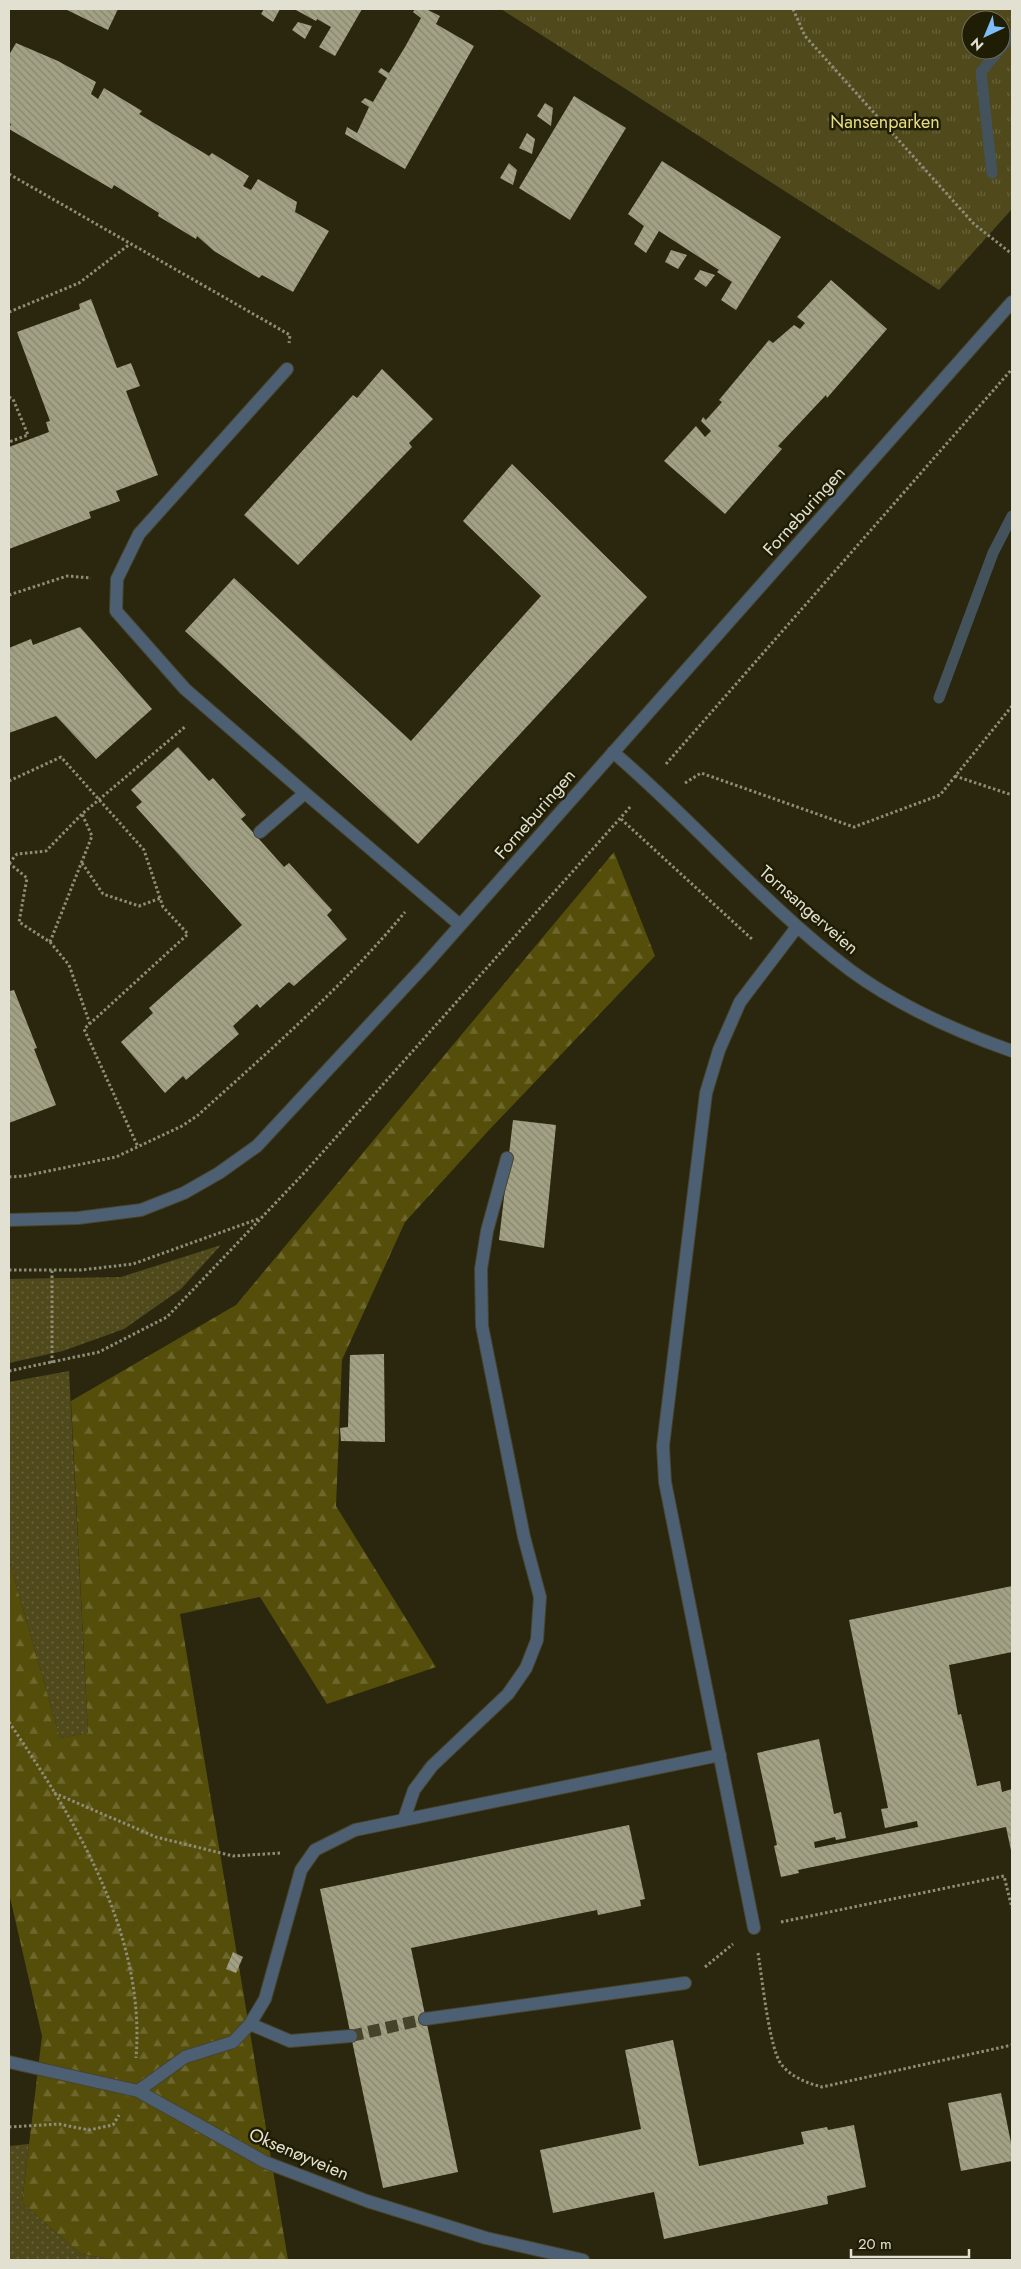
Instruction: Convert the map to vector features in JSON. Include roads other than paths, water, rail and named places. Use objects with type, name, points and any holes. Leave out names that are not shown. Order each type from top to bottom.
[{"type":"street","name":"Forneburingen","points":[[9,1220],[78,1218],[141,1210],[184,1193],[219,1173],[257,1146],[285,1118],[460,925],[1012,302]]},
{"type":"street","points":[[287,369],[139,534],[117,579],[116,612],[185,689],[460,925]]},
{"type":"street","name":"Tornsangerveien","points":[[613,752],[650,783],[797,927],[852,971],[899,1001],[961,1033],[1012,1050]]},
{"type":"street","points":[[260,832],[305,793]]},
{"type":"street","points":[[754,1928],[665,1482],[663,1446],[706,1092],[719,1050],[740,1002],[797,927]]},
{"type":"street","points":[[404,1820],[414,1790],[432,1766],[508,1694],[526,1668],[537,1640],[540,1597],[524,1537],[482,1326],[481,1269],[487,1231],[507,1158]]},
{"type":"street","points":[[136,2090],[185,2057],[233,2042],[250,2024],[265,1999],[301,1870],[315,1850],[355,1830],[720,1754]]},
{"type":"street","points":[[425,2019],[685,1983]]},
{"type":"street","points":[[250,2024],[290,2041],[351,2036]]},
{"type":"street","name":"Oksenøyveien","points":[[9,2062],[136,2090],[274,2166],[367,2201],[486,2238],[584,2260]]},
{"type":"waterway","points":[[991,60],[981,72],[992,173]]},
{"type":"waterway","points":[[939,698],[993,553],[1012,516]]},
{"type":"tunnel","points":[[351,2036],[425,2019]]},
{"type":"park label","name":"Nansenparken","points":[[885,122]]}]
